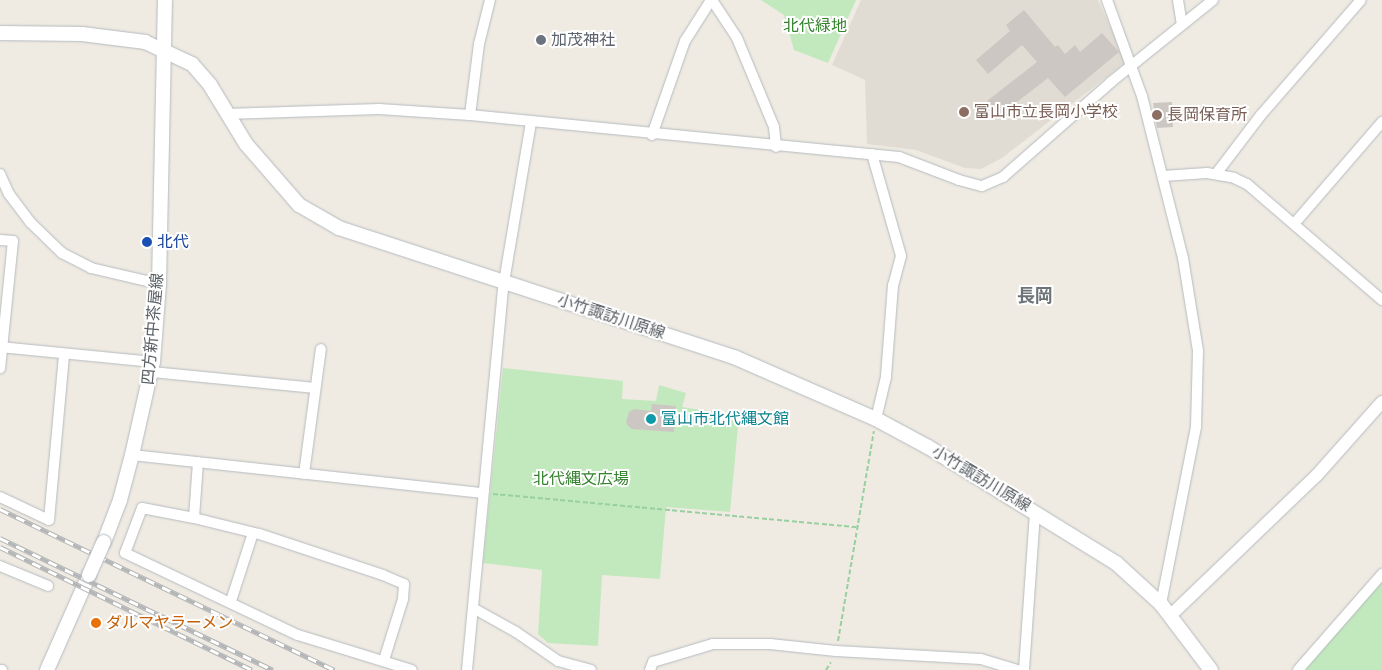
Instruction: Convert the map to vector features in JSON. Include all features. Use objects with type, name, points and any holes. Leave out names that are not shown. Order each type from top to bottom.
[{"type":"main road","name":"四方新中茶屋線","points":[[47,670],[104,542],[120,500],[152,367],[159,284],[165,0]]},
{"type":"main road","name":"小竹諏訪川原線","points":[[0,33],[82,34],[145,42],[192,64],[210,85],[246,144],[299,205],[339,228],[734,357],[876,419],[928,447],[1116,563],[1171,615],[1211,670]]},
{"type":"street","points":[[470,116],[479,44],[490,0]]},
{"type":"street","points":[[652,135],[685,41],[711,0],[737,38],[774,127],[776,147]]},
{"type":"street","points":[[1107,0],[1132,65],[1183,258],[1193,311],[1198,375],[1196,427],[1161,604]]},
{"type":"street","points":[[1178,0],[1182,25]]},
{"type":"street","points":[[226,114],[380,109],[470,116],[776,147],[872,154],[899,157],[959,180],[982,186],[1003,177],[1132,65],[1213,0]]},
{"type":"street","points":[[1216,174],[1261,115],[1361,0]]},
{"type":"street","points":[[1294,224],[1382,122]]},
{"type":"street","points":[[467,670],[504,282],[531,123]]},
{"type":"street","points":[[872,154],[901,256],[893,285],[886,377],[876,419]]},
{"type":"street","points":[[1162,176],[1207,173],[1234,178],[1247,184],[1382,300]]},
{"type":"street","points":[[0,174],[9,194],[30,223],[62,253],[91,268],[159,284]]},
{"type":"street","points":[[0,240],[13,242],[0,368]]},
{"type":"street","points":[[1,347],[314,388]]},
{"type":"street","points":[[304,474],[314,388],[321,349]]},
{"type":"street","points":[[0,497],[48,520],[64,354]]},
{"type":"street","points":[[1171,615],[1317,475],[1382,402]]},
{"type":"street","points":[[132,455],[483,493]]},
{"type":"street","points":[[194,518],[198,462]]},
{"type":"street","points":[[384,660],[403,599],[404,584],[383,575],[253,533],[194,518],[142,508],[125,553],[231,601],[298,636],[384,660],[412,670]]},
{"type":"street","points":[[1024,670],[1035,512]]},
{"type":"street","points":[[231,601],[253,533]]},
{"type":"street","points":[[0,566],[48,586]]},
{"type":"street","points":[[1298,670],[1382,574]]},
{"type":"street","points":[[473,608],[516,632],[558,661],[591,670]]},
{"type":"street","points":[[650,670],[653,662],[712,644],[770,644],[836,651],[981,658],[1018,670]]},
{"type":"path","points":[[836,651],[876,419]]},
{"type":"path","points":[[483,493],[858,527]]},
{"type":"shaded area","name":"富山市立長岡小学校","points":[[861,0],[1098,0],[1126,62],[1002,158],[981,169],[965,168],[916,150],[867,144],[865,80],[832,65]]},
{"type":"green space","name":"北代緑地","points":[[761,0],[856,0],[828,63],[794,50],[784,15]]},
{"type":"green space","name":"北代縄文広場","points":[[503,368],[623,381],[622,399],[656,401],[659,385],[686,393],[682,407],[739,416],[730,512],[666,507],[660,579],[602,575],[598,646],[548,643],[538,634],[542,570],[483,563]]},
{"type":"green space","points":[[1382,580],[1382,670],[1305,670]]},
{"type":"building","points":[[1024,10],[1055,47],[1058,45],[1065,54],[1075,45],[1080,52],[1102,33],[1119,52],[1065,97],[1048,78],[999,116],[987,101],[1037,62],[1022,45],[988,74],[976,60],[1010,31],[1006,25]]},
{"type":"building","points":[[1172,102],[1173,127],[1157,128],[1153,103]]},
{"type":"building","name":"富山市北代縄文館","points":[[652,404],[676,406],[674,432],[632,429],[628,426],[626,422],[629,412],[634,409],[651,411]]},
{"type":"railway","points":[[0,509],[334,670]]},
{"type":"railway","points":[[0,538],[273,670]]},
{"type":"railway","points":[[0,547],[252,670]]},
{"type":"place","name":"加茂神社","points":[[541,40]]},
{"type":"place","name":"富山市立長岡小学校","points":[[964,112]]},
{"type":"place","name":"長岡保育所","points":[[1157,115]]},
{"type":"place","name":"北代","points":[[147,242]]},
{"type":"place","name":"富山市北代縄文館","points":[[651,419]]},
{"type":"place","name":"ダルマヤラーメン","points":[[96,623]]},
{"type":"district","name":"長岡","points":[[1035,297]]}]
